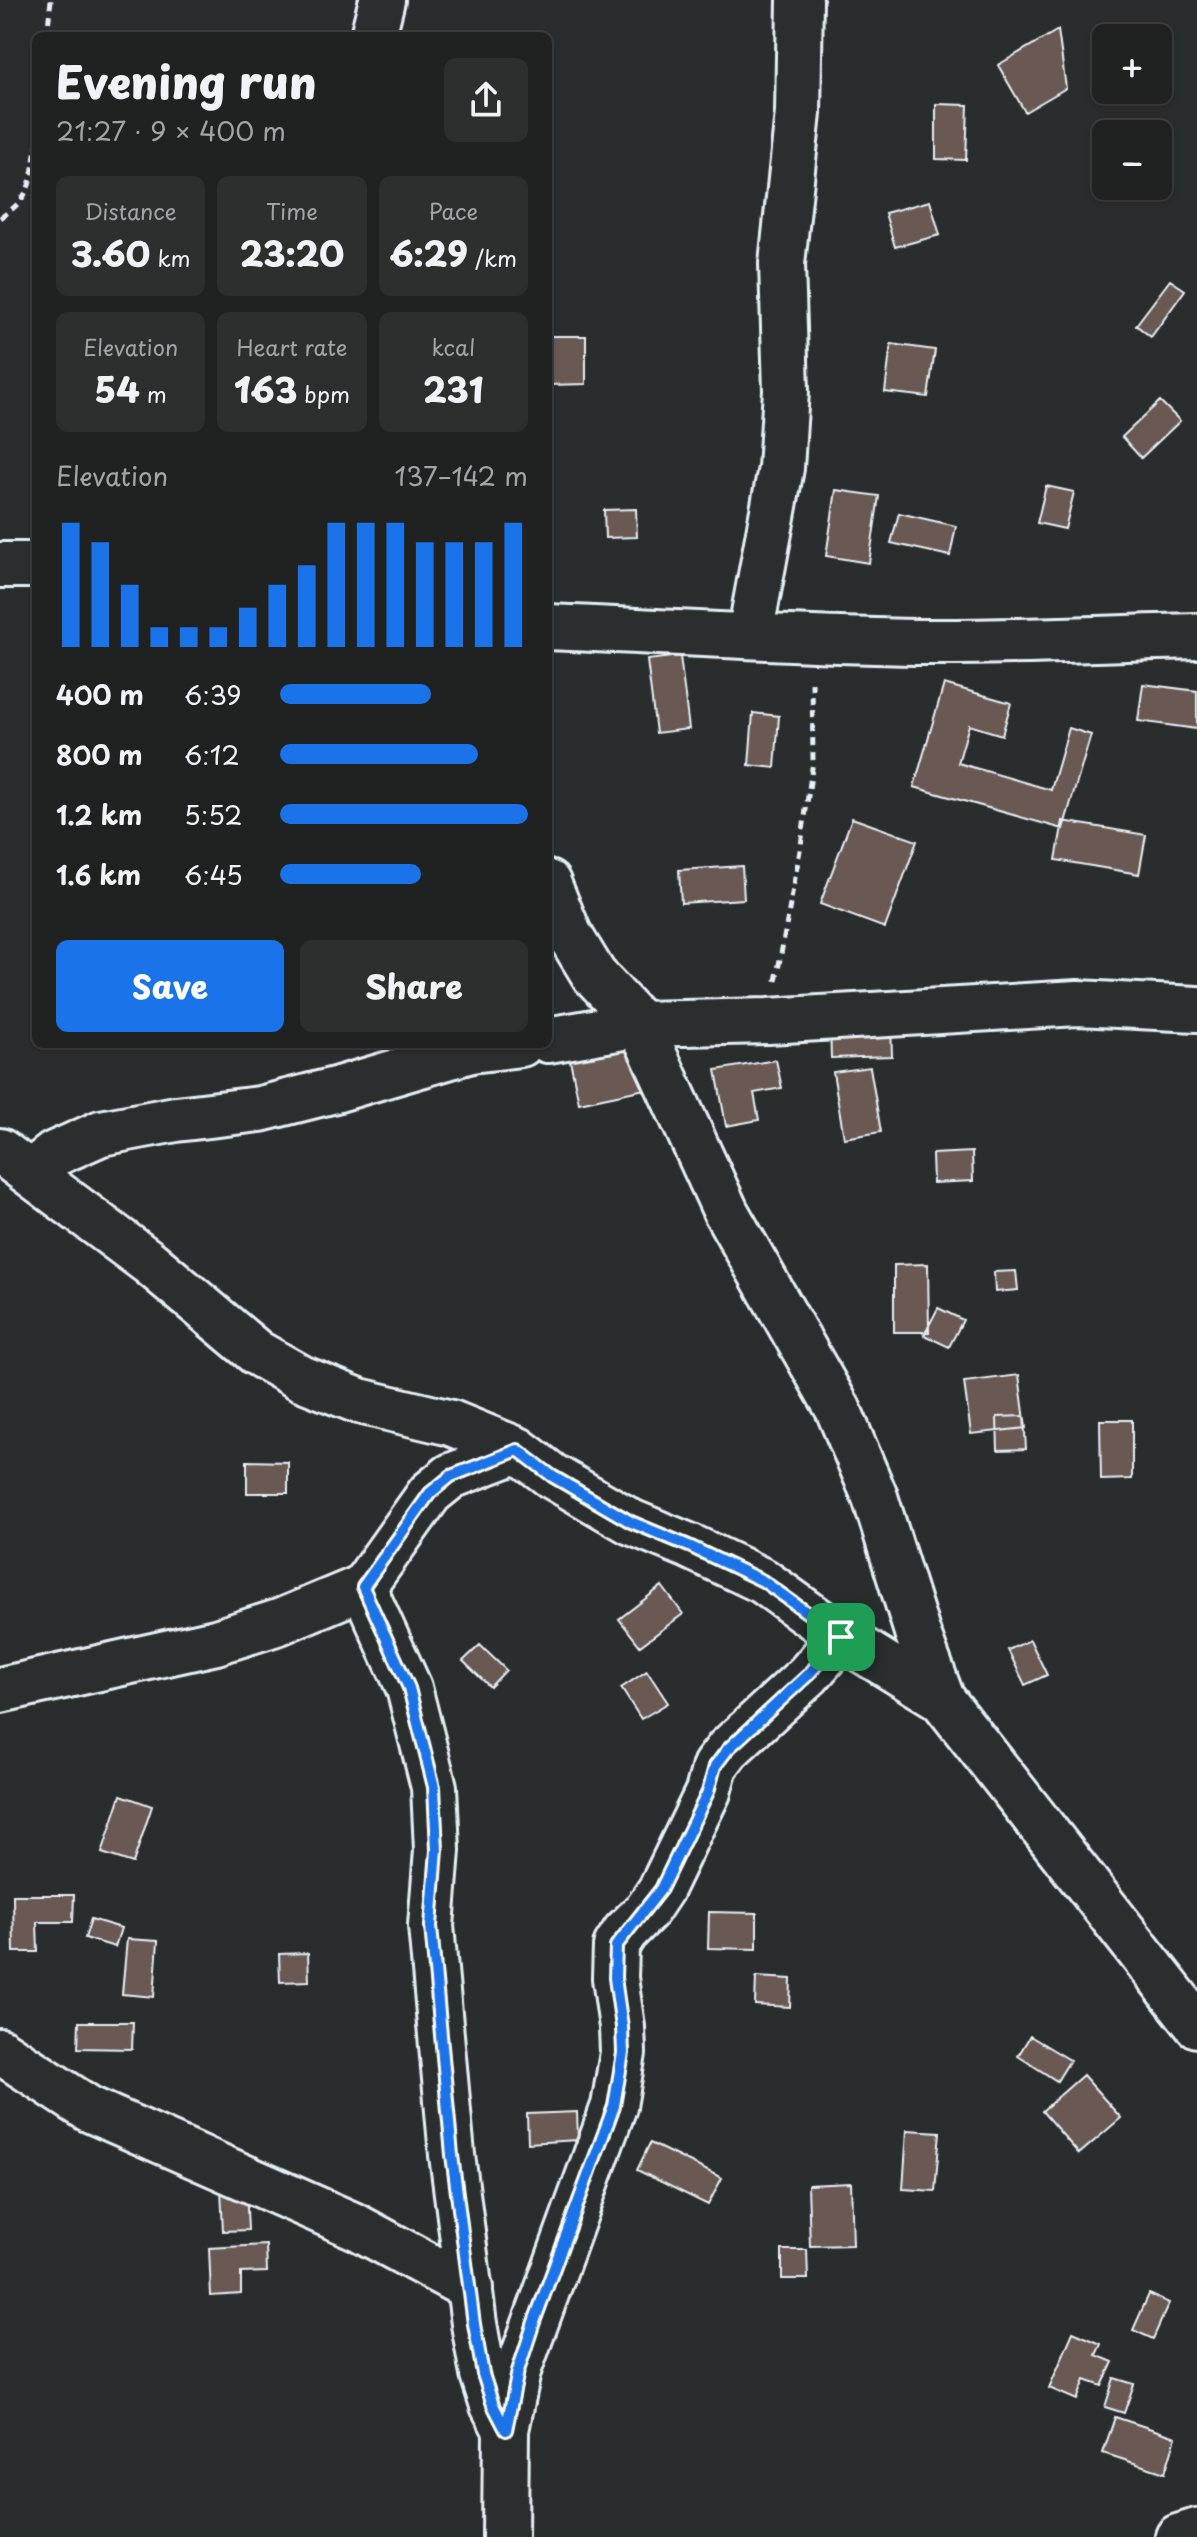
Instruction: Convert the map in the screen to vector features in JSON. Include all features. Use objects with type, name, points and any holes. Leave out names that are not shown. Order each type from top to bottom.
[{"type":"street","points":[[374,32],[382,0]]},
{"type":"street","points":[[750,635],[781,468],[786,391],[782,264],[798,113],[800,0]]},
{"type":"street","points":[[0,565],[32,565]]},
{"type":"street","points":[[552,627],[811,640],[922,642],[1197,636]]},
{"type":"street","points":[[552,893],[569,934],[594,975],[640,1024],[726,1212],[838,1409],[875,1497],[917,1632],[942,1699],[1197,2025]]},
{"type":"street","points":[[552,1039],[640,1024],[768,1021],[1078,1003],[1197,1009]]},
{"type":"street","points":[[15,1162],[54,1154],[101,1133],[176,1119],[260,1109],[488,1048]]},
{"type":"street","points":[[15,1162],[150,1263],[257,1353],[290,1372],[359,1401],[451,1423],[518,1450],[552,1476],[631,1522],[763,1581],[841,1637],[942,1699]]},
{"type":"street","points":[[0,1690],[216,1642],[279,1622],[363,1587],[430,1493],[451,1476],[518,1450]]},
{"type":"street","points":[[363,1587],[409,1688],[434,1787],[437,1850],[431,1926],[452,2155],[483,2374],[493,2405],[506,2430]]},
{"type":"street","points":[[505,2537],[506,2430],[518,2371],[614,2106],[623,2053],[615,1978],[616,1946],[661,1889],[708,1792],[715,1766],[728,1749],[808,1675],[841,1637]]},
{"type":"street","points":[[0,2052],[89,2109],[357,2227],[470,2288]]},
{"type":"street","points":[[1178,2537],[1197,2531]]},
{"type":"path","points":[[47,32],[51,0]]},
{"type":"path","points":[[0,218],[17,207],[30,186],[32,173]]},
{"type":"path","points":[[768,1021],[799,859],[813,761],[811,640]]},
{"type":"building","points":[[1058,30],[1066,88],[1025,112],[998,65]]},
{"type":"building","points":[[936,104],[968,105],[966,160],[936,159]]},
{"type":"building","points":[[930,201],[940,235],[895,247],[885,213]]},
{"type":"building","points":[[1170,280],[1185,290],[1151,337],[1136,325]]},
{"type":"building","points":[[552,336],[586,336],[586,384],[552,385]]},
{"type":"building","points":[[891,344],[935,350],[928,397],[885,392]]},
{"type":"building","points":[[1160,401],[1180,421],[1141,458],[1122,437]]},
{"type":"building","points":[[1046,486],[1074,492],[1065,529],[1037,523]]},
{"type":"building","points":[[836,490],[879,496],[869,563],[826,556]]},
{"type":"building","points":[[636,509],[637,537],[605,538],[604,510]]},
{"type":"building","points":[[899,513],[956,526],[950,556],[891,543]]},
{"type":"building","points":[[680,656],[689,729],[656,733],[647,660]]},
{"type":"building","points":[[944,684],[1011,703],[1002,735],[969,725],[958,763],[1051,790],[1069,728],[1091,735],[1063,829],[914,787]]},
{"type":"building","points":[[1143,684],[1197,691],[1197,729],[1138,721]]},
{"type":"building","points":[[753,713],[779,716],[775,768],[749,765]]},
{"type":"building","points":[[852,818],[917,841],[885,928],[820,904]]},
{"type":"building","points":[[1063,821],[1146,835],[1139,874],[1056,860]]},
{"type":"building","points":[[742,866],[744,899],[681,903],[679,870]]},
{"type":"building","points":[[891,1023],[892,1056],[831,1058],[830,1025]]},
{"type":"building","points":[[637,1047],[645,1089],[579,1103],[570,1060]]},
{"type":"building","points":[[776,1060],[782,1088],[754,1093],[759,1120],[726,1126],[716,1070]]},
{"type":"building","points":[[870,1067],[881,1132],[844,1138],[833,1072]]},
{"type":"building","points":[[972,1152],[973,1181],[933,1183],[932,1154]]},
{"type":"building","points":[[928,1264],[929,1332],[894,1332],[894,1265]]},
{"type":"building","points":[[1016,1271],[1018,1290],[995,1292],[994,1272]]},
{"type":"building","points":[[938,1308],[963,1320],[949,1347],[924,1335]]},
{"type":"building","points":[[1019,1375],[1026,1428],[971,1434],[964,1382]]},
{"type":"building","points":[[1024,1416],[1026,1449],[998,1450],[997,1417]]},
{"type":"building","points":[[1100,1420],[1132,1420],[1132,1479],[1101,1480]]},
{"type":"building","points":[[247,1461],[288,1462],[288,1493],[247,1493]]},
{"type":"building","points":[[662,1586],[683,1614],[640,1646],[619,1619]]},
{"type":"building","points":[[1030,1640],[1047,1675],[1025,1685],[1008,1650]]},
{"type":"building","points":[[480,1645],[506,1670],[490,1687],[463,1661]]},
{"type":"building","points":[[647,1671],[668,1703],[641,1719],[621,1688]]},
{"type":"building","points":[[121,1795],[152,1806],[133,1863],[102,1853]]},
{"type":"building","points":[[13,1895],[74,1895],[73,1922],[37,1922],[38,1952],[14,1952]]},
{"type":"building","points":[[709,1912],[757,1913],[757,1949],[708,1948]]},
{"type":"building","points":[[91,1919],[121,1928],[115,1947],[85,1938]]},
{"type":"building","points":[[127,1939],[158,1941],[154,1997],[122,1994]]},
{"type":"building","points":[[308,1953],[309,1981],[280,1982],[279,1954]]},
{"type":"building","points":[[756,1977],[791,1979],[790,2007],[755,2005]]},
{"type":"building","points":[[79,2022],[133,2022],[132,2049],[78,2048]]},
{"type":"building","points":[[1030,2036],[1070,2060],[1057,2081],[1018,2056]]},
{"type":"building","points":[[1083,2075],[1121,2118],[1079,2154],[1042,2111]]},
{"type":"building","points":[[577,2112],[578,2140],[528,2143],[527,2114]]},
{"type":"building","points":[[907,2130],[940,2132],[935,2191],[903,2189]]},
{"type":"building","points":[[650,2143],[722,2178],[708,2205],[637,2170]]},
{"type":"building","points":[[851,2183],[853,2245],[810,2246],[808,2185]]},
{"type":"building","points":[[246,2188],[248,2230],[223,2231],[221,2189]]},
{"type":"building","points":[[266,2245],[267,2272],[241,2273],[241,2294],[211,2296],[209,2248]]},
{"type":"building","points":[[782,2250],[807,2250],[808,2279],[782,2279]]},
{"type":"building","points":[[1149,2294],[1169,2303],[1153,2339],[1133,2330]]},
{"type":"building","points":[[1073,2332],[1101,2344],[1096,2355],[1113,2362],[1102,2386],[1085,2380],[1077,2400],[1049,2388]]},
{"type":"building","points":[[1114,2378],[1134,2384],[1124,2413],[1105,2407]]},
{"type":"building","points":[[1115,2417],[1176,2437],[1165,2473],[1103,2453]]},
{"type":"route","points":[[518,1450],[552,1476],[631,1522],[763,1581],[841,1637],[808,1675],[728,1749],[715,1766],[708,1792],[661,1889],[616,1946],[615,1978],[623,2053],[614,2106],[534,2322],[518,2371],[506,2430],[493,2405],[483,2374],[452,2155],[431,1926],[437,1850],[434,1787],[409,1688],[363,1587],[430,1493],[451,1476],[518,1450]]}]
